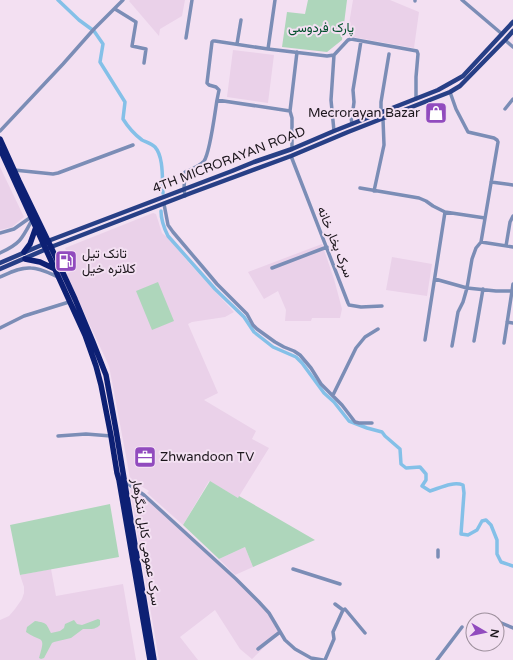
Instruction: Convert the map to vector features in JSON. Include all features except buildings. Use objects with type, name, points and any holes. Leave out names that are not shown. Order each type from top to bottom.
[{"type":"highway","points":[[0,139],[49,248],[58,277],[85,335],[96,366],[111,436],[117,473],[122,481]]},
{"type":"highway","points":[[0,149],[32,219],[46,242]]},
{"type":"highway","points":[[24,252],[30,244],[36,227]]},
{"type":"highway","name":"سرک عمومی کابل ننگرهار","points":[[49,248],[93,342],[106,375],[122,481],[154,660]]},
{"type":"highway","points":[[25,259],[40,262],[55,270]]},
{"type":"highway","name":"سرک عمومی کابل ننگرهار","points":[[122,481],[123,502],[150,660]]},
{"type":"main road","name":"4TH MICRORAYAN ROAD","points":[[0,269],[49,248],[291,156],[450,92],[460,86],[513,22]]},
{"type":"main road","name":"4TH MICRORAYAN ROAD","points":[[0,263],[46,242],[254,162],[292,149],[438,90],[463,76],[480,63],[513,31]]},
{"type":"main road","points":[[379,113],[381,120]]},
{"type":"street","points":[[0,131],[93,30],[123,0]]},
{"type":"street","points":[[186,38],[192,0]]},
{"type":"street","points":[[268,49],[275,0]]},
{"type":"street","points":[[462,0],[502,34]]},
{"type":"street","points":[[115,9],[136,22],[132,46],[146,49],[144,63]]},
{"type":"street","points":[[237,44],[241,20]]},
{"type":"street","points":[[185,196],[185,172],[198,166],[205,160],[210,144],[219,90],[216,86],[209,85],[207,83],[212,42],[215,41],[327,56],[334,55],[350,39],[417,51],[416,99]]},
{"type":"street","points":[[505,40],[513,47]]},
{"type":"street","points":[[352,124],[351,117],[354,110],[353,90],[361,41]]},
{"type":"street","points":[[292,149],[292,118],[290,111],[296,52]]},
{"type":"street","points":[[379,113],[389,54]]},
{"type":"street","points":[[334,55],[332,100],[334,131]]},
{"type":"street","points":[[450,92],[456,109],[468,132],[494,138],[498,142],[481,242],[476,248],[472,259],[467,288],[458,312],[452,346]]},
{"type":"street","points":[[505,109],[513,98]]},
{"type":"street","points":[[217,100],[290,111]]},
{"type":"street","points":[[374,191],[384,145],[381,120]]},
{"type":"street","points":[[14,170],[54,174],[133,145]]},
{"type":"street","name":"سرک بخار خانه","points":[[291,156],[350,305],[360,307],[382,306]]},
{"type":"street","points":[[491,182],[513,185]]},
{"type":"street","points":[[360,188],[419,198],[445,212],[485,218]]},
{"type":"street","points":[[164,204],[168,225],[217,284],[247,314],[253,325],[275,342],[300,355],[311,368],[321,384],[333,395],[355,422],[372,423]]},
{"type":"street","points":[[425,340],[445,212]]},
{"type":"street","points":[[506,246],[510,222],[513,216]]},
{"type":"street","points":[[0,233],[14,229],[32,219]]},
{"type":"street","points":[[0,253],[18,243],[23,238],[32,219]]},
{"type":"street","points":[[481,242],[513,247]]},
{"type":"street","points":[[272,268],[327,247]]},
{"type":"street","points":[[0,277],[22,269],[30,268],[58,277]]},
{"type":"street","points":[[435,279],[467,288],[512,291]]},
{"type":"street","points":[[504,343],[511,307],[513,284]]},
{"type":"street","points":[[474,341],[483,289]]},
{"type":"street","points":[[0,328],[24,316],[69,302]]},
{"type":"street","points":[[507,322],[513,323]]},
{"type":"street","points":[[333,395],[356,348],[365,337],[378,329]]},
{"type":"street","points":[[58,436],[86,434],[111,436]]},
{"type":"street","points":[[122,481],[144,495],[236,579],[269,613],[285,640],[295,649],[311,659],[324,660],[334,639],[333,632],[343,610]]},
{"type":"street","points":[[438,550],[438,557]]},
{"type":"street","points":[[293,569],[340,584]]},
{"type":"street","points":[[335,604],[343,610],[344,609],[365,633]]},
{"type":"street","points":[[437,660],[462,627]]},
{"type":"street","points":[[258,649],[280,632]]},
{"type":"shaded area","points":[[185,0],[182,16],[160,29],[159,36],[129,1]]},
{"type":"shaded area","points":[[353,0],[390,0],[419,12],[414,48],[347,36]]},
{"type":"shaded area","points":[[233,50],[274,55],[268,103],[227,97]]},
{"type":"shaded area","points":[[0,167],[24,217],[12,227],[0,230]]},
{"type":"shaded area","points":[[153,213],[156,214],[162,233],[234,312],[225,317],[192,322],[188,324],[218,393],[204,400],[256,431],[252,439],[269,448],[238,498],[209,481],[183,525],[147,493],[149,491],[130,479],[109,366],[66,274],[75,270],[65,248]]},
{"type":"shaded area","points":[[322,244],[342,309],[340,318],[312,318],[311,321],[285,321],[286,310],[278,291],[264,299],[248,272]]},
{"type":"shaded area","points":[[392,257],[432,264],[427,296],[386,290]]},
{"type":"shaded area","points":[[133,487],[144,495],[264,607],[280,632],[252,659],[240,649],[215,610],[180,637],[198,660],[159,660],[130,490]]},
{"type":"shaded area","points":[[245,547],[253,567],[235,575],[219,559]]},
{"type":"shaded area","points":[[51,569],[56,596],[123,584],[136,660],[0,660],[0,620],[9,616],[22,599],[24,587],[20,575]]},
{"type":"green space","name":"پارک فردوسی","points":[[308,0],[347,0],[342,40],[327,52],[282,47],[287,12],[305,14]]},
{"type":"green space","points":[[158,282],[174,321],[152,330],[136,291]]},
{"type":"green space","points":[[210,481],[315,540],[253,567],[245,547],[219,559],[183,525]]},
{"type":"green space","points":[[110,504],[119,557],[20,575],[10,525]]},
{"type":"green space","points":[[98,619],[100,620],[100,625],[96,628],[83,629],[71,638],[52,643],[44,658],[41,659],[39,658],[42,645],[41,640],[26,632],[27,627],[35,621],[46,624],[51,633],[60,631],[64,628],[65,624],[74,620],[77,624],[82,625]]},
{"type":"waterway","points":[[58,0],[79,20],[94,31],[103,44],[100,62],[125,102],[123,119],[136,135],[154,146],[158,151],[161,163],[163,193]]},
{"type":"waterway","points":[[161,211],[163,224],[168,236],[215,289],[244,317],[254,332],[273,347],[296,357],[324,393],[334,402],[349,421],[382,432],[400,449],[401,464],[406,468],[420,467],[426,474],[426,480],[422,486],[430,491],[451,484],[463,485],[464,493],[461,534],[468,535],[477,530],[482,521],[486,520],[491,525],[497,540],[497,554],[501,562],[513,566]]},
{"type":"place","name":"Mecrorayan Bazar","points":[[436,113]]},
{"type":"place","name":"تانک تیل کلاتره خیل","points":[[66,261]]},
{"type":"place","name":"Zhwandoon TV","points":[[145,457]]}]
